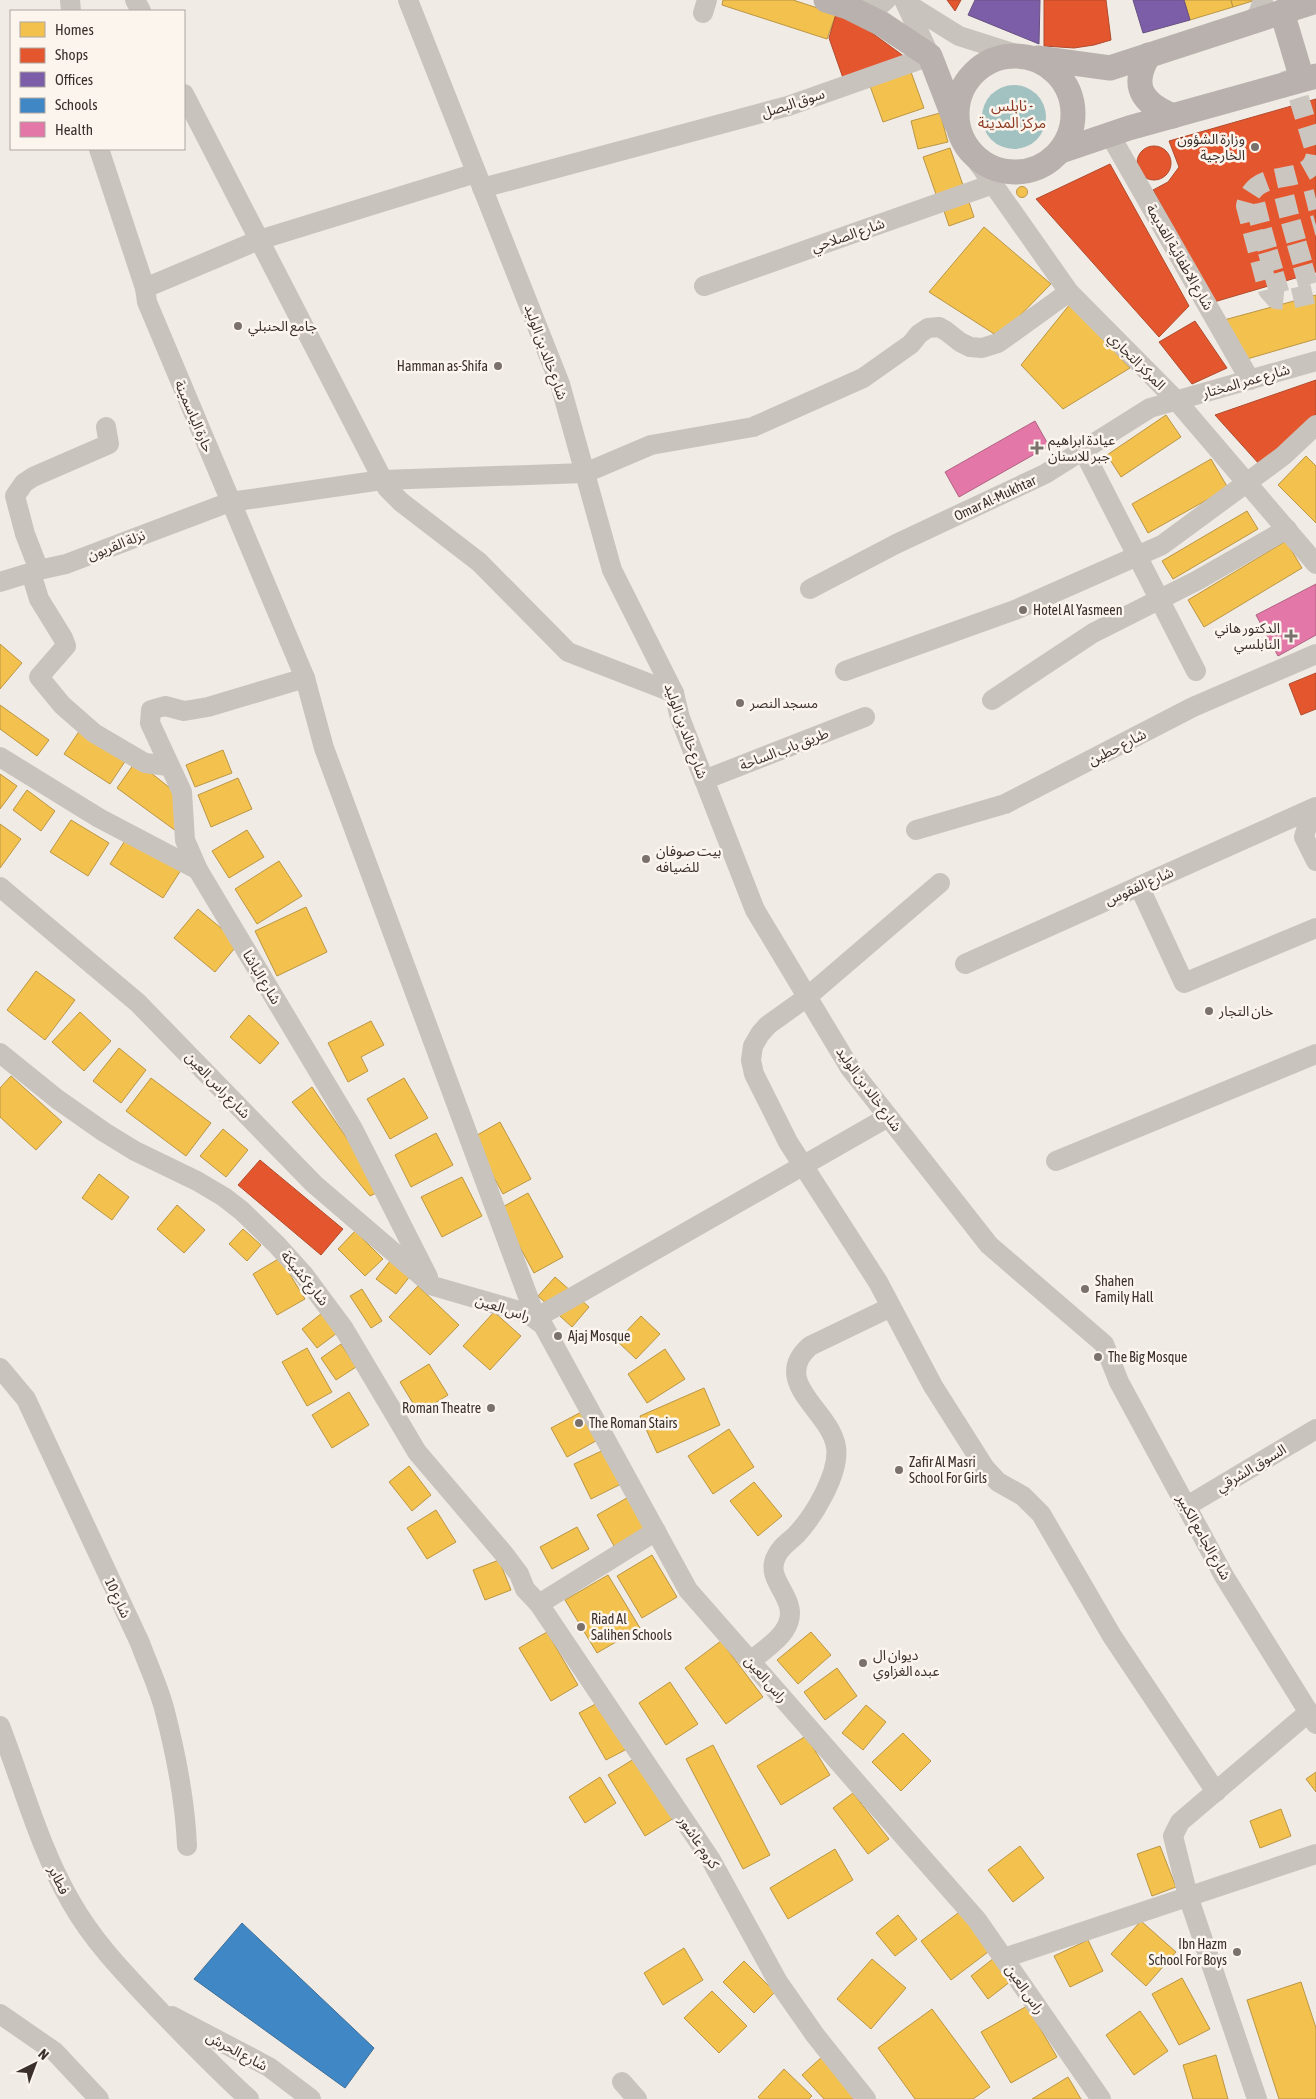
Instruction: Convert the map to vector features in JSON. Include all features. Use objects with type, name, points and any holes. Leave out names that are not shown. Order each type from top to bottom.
[{"type":"main road","points":[[964,142],[956,116],[959,97],[967,81],[979,67],[996,58],[1014,55],[1110,68],[1265,11],[1316,1]]},
{"type":"main road","points":[[837,4],[882,24],[930,56],[964,142],[981,162],[997,170],[1014,172],[1040,167],[1048,163],[1061,151],[1070,135],[1074,116],[1071,97],[1063,80],[1050,67],[1033,58],[1025,57]]},
{"type":"main road","points":[[1061,151],[1173,116],[1309,78],[1265,11]]},
{"type":"main road","points":[[1149,55],[1141,68],[1139,83],[1145,98],[1156,109],[1173,116]]},
{"type":"street","name":"شارع خالد بن الوليد","points":[[408,0],[560,384],[612,570],[674,693],[680,718],[754,910],[850,1068],[989,1245],[1104,1344]]},
{"type":"street","points":[[837,4],[878,7],[886,0]]},
{"type":"street","points":[[905,2],[930,56]]},
{"type":"street","points":[[905,2],[959,36],[1025,57]]},
{"type":"street","name":"سوق البصل","points":[[145,288],[259,240],[479,181],[654,142],[788,106],[930,56]]},
{"type":"street","points":[[185,96],[382,480],[401,502],[479,562],[568,652],[674,693]]},
{"type":"street","name":"شارع الاطفائية القديمة","points":[[1110,135],[1250,380]]},
{"type":"street","name":"المركز التجاري","points":[[964,142],[1069,292],[1176,400],[1316,564]]},
{"type":"street","name":"حارة الياسمينة","points":[[99,150],[145,288],[146,302],[305,678],[324,748],[528,1314]]},
{"type":"street","name":"شارع الصلاحي","points":[[704,286],[993,184]]},
{"type":"street","points":[[585,473],[652,445],[753,427],[863,378],[911,344],[919,334],[928,328],[939,328],[946,331],[970,347],[991,347],[1069,292]]},
{"type":"street","name":"شارع عمر المختار","points":[[1176,400],[1316,362]]},
{"type":"street","name":"Omar Al-Mukhtar","points":[[810,589],[896,544],[1045,474],[1150,408],[1176,400]]},
{"type":"street","points":[[845,671],[1015,610],[1162,545],[1283,456],[1316,424]]},
{"type":"street","points":[[106,427],[109,444],[33,477],[24,483],[15,496],[35,572],[39,599],[66,646],[39,677],[62,705],[94,733],[145,762],[168,766]]},
{"type":"street","points":[[1083,450],[1196,671]]},
{"type":"street","name":"نزلة القريون","points":[[0,582],[66,564],[230,502],[382,480],[585,473]]},
{"type":"street","points":[[992,700],[1093,633],[1198,580],[1287,529]]},
{"type":"street","name":"شارع حطين","points":[[916,830],[1005,804],[1194,707],[1316,654]]},
{"type":"street","name":"شارع الباشا","points":[[305,678],[208,707],[184,711],[165,706],[151,710],[150,724],[168,766],[182,792],[185,840],[198,870],[353,1129],[432,1286]]},
{"type":"street","name":"طريق باب الساحة","points":[[704,780],[865,717]]},
{"type":"street","points":[[0,757],[99,818],[198,870]]},
{"type":"street","points":[[1314,808],[1304,837],[1316,861]]},
{"type":"street","name":"شارع الفقوس","points":[[965,964],[1314,808]]},
{"type":"street","points":[[940,883],[807,997],[768,1025],[753,1046],[751,1060],[754,1074],[788,1142],[878,1282],[933,1386],[985,1468],[998,1482],[1023,1496],[1041,1514],[1112,1636],[1216,1792]]},
{"type":"street","points":[[1139,886],[1184,983],[1316,928]]},
{"type":"street","name":"شارع راس العين","points":[[0,887],[138,1003],[314,1184],[432,1286]]},
{"type":"street","name":"شارع كشيكة","points":[[0,1053],[56,1098],[104,1132],[134,1151],[197,1181],[224,1197],[277,1244],[304,1274],[344,1329],[418,1452],[504,1554],[519,1574],[524,1589]]},
{"type":"street","points":[[1056,1161],[1316,1054]]},
{"type":"street","points":[[528,1314],[888,1117]]},
{"type":"street","name":"راس العين","points":[[432,1286],[528,1314],[550,1334],[688,1590],[977,1920],[1101,2099]]},
{"type":"street","points":[[750,1661],[779,1637],[789,1621],[790,1609],[787,1597],[774,1573],[774,1559],[779,1550],[797,1534],[808,1518],[829,1485],[837,1464],[836,1443],[831,1431],[800,1388],[796,1374],[797,1363],[802,1353],[810,1346],[891,1307]]},
{"type":"street","name":"شارع الجامع الكبير","points":[[1104,1344],[1119,1382],[1224,1576],[1312,1718]]},
{"type":"street","name":"شارع 10","points":[[0,1368],[26,1399],[140,1643],[169,1725],[177,1758],[188,1846]]},
{"type":"street","name":"السوق الشرقي","points":[[1187,1506],[1316,1429]]},
{"type":"street","points":[[539,1604],[656,1531]]},
{"type":"street","name":"كروم عاشور","points":[[524,1589],[539,1604],[711,1860],[778,1982],[815,2034],[866,2099]]},
{"type":"street","points":[[1257,2099],[1188,1896],[1173,1836],[1180,1822],[1312,1718]]},
{"type":"street","name":"فطاير","points":[[0,1726],[44,1848],[71,1902],[106,1952],[145,1997],[159,2010]]},
{"type":"street","points":[[1004,1958],[1316,1854]]},
{"type":"street","points":[[159,2010],[197,2050],[249,2099]]},
{"type":"street","name":"شارع الحرش","points":[[159,2010],[269,2067],[311,2099]]},
{"type":"street","points":[[0,2014],[55,2052],[99,2099]]},
{"type":"street","points":[[622,2082],[637,2099]]},
{"type":"water","points":[[1014,85],[1032,91],[1040,99],[1046,117],[1040,135],[1032,143],[1014,149],[996,143],[988,135],[982,117],[988,99],[996,91]]},
{"type":"building: Homes","points":[[723,0],[793,0],[836,14],[827,39],[722,5]]},
{"type":"building: Homes","points":[[1184,0],[1231,0],[1233,7],[1190,20]]},
{"type":"building: Homes","points":[[1231,0],[1256,0],[1233,7]]},
{"type":"building: Homes","points":[[911,72],[924,108],[883,122],[870,86]]},
{"type":"building: Homes","points":[[940,113],[948,142],[918,149],[911,121]]},
{"type":"building: Homes","points":[[950,148],[964,188],[937,197],[923,157]]},
{"type":"building: Homes","points":[[1022,186],[1028,192],[1022,198],[1016,192]]},
{"type":"building: Homes","points":[[969,202],[974,217],[949,226],[944,211]]},
{"type":"building: Homes","points":[[984,227],[1051,284],[999,337],[929,292]]},
{"type":"building: Homes","points":[[1316,295],[1316,339],[1247,359],[1224,320]]},
{"type":"building: Homes","points":[[1070,304],[1130,368],[1063,409],[1021,365]]},
{"type":"building: Homes","points":[[1166,415],[1181,437],[1121,477],[1107,455]]},
{"type":"building: Homes","points":[[1306,456],[1316,466],[1316,523],[1278,485]]},
{"type":"building: Homes","points":[[1211,459],[1228,488],[1148,533],[1132,504]]},
{"type":"building: Homes","points":[[1247,511],[1258,529],[1173,579],[1162,561]]},
{"type":"building: Homes","points":[[1286,541],[1302,568],[1204,627],[1188,600]]},
{"type":"building: Homes","points":[[0,644],[22,663],[0,689]]},
{"type":"building: Homes","points":[[0,705],[49,740],[37,756],[0,729]]},
{"type":"building: Homes","points":[[80,730],[126,760],[110,784],[64,754]]},
{"type":"building: Homes","points":[[223,750],[232,773],[195,787],[186,765]]},
{"type":"building: Homes","points":[[136,761],[175,792],[176,831],[117,788]]},
{"type":"building: Homes","points":[[0,774],[17,786],[0,809]]},
{"type":"building: Homes","points":[[238,778],[252,809],[211,827],[198,795]]},
{"type":"building: Homes","points":[[27,790],[55,811],[41,831],[13,810]]},
{"type":"building: Homes","points":[[71,820],[109,843],[88,876],[50,852]]},
{"type":"building: Homes","points":[[0,824],[21,839],[0,868]]},
{"type":"building: Homes","points":[[247,830],[264,857],[229,878],[212,851]]},
{"type":"building: Homes","points":[[128,836],[181,870],[163,898],[110,864]]},
{"type":"building: Homes","points":[[279,861],[302,896],[257,924],[235,889]]},
{"type":"building: Homes","points":[[306,907],[327,952],[277,976],[255,931]]},
{"type":"building: Homes","points":[[198,909],[239,943],[215,972],[174,938]]},
{"type":"building: Homes","points":[[36,971],[75,1000],[45,1040],[7,1010]]},
{"type":"building: Homes","points":[[80,1012],[111,1041],[84,1071],[52,1042]]},
{"type":"building: Homes","points":[[249,1015],[279,1043],[260,1064],[230,1037]]},
{"type":"building: Homes","points":[[371,1021],[384,1045],[361,1057],[368,1071],[348,1082],[328,1043]]},
{"type":"building: Homes","points":[[119,1048],[146,1070],[121,1103],[93,1081]]},
{"type":"building: Homes","points":[[11,1076],[62,1122],[36,1150],[0,1117],[0,1088]]},
{"type":"building: Homes","points":[[151,1078],[211,1123],[186,1156],[126,1111]]},
{"type":"building: Homes","points":[[404,1078],[428,1118],[390,1139],[367,1099]]},
{"type":"building: Homes","points":[[312,1087],[382,1190],[370,1196],[292,1102]]},
{"type":"building: Homes","points":[[500,1122],[531,1179],[503,1194],[472,1138]]},
{"type":"building: Homes","points":[[223,1129],[248,1150],[226,1177],[200,1156]]},
{"type":"building: Homes","points":[[436,1133],[453,1165],[411,1187],[395,1155]]},
{"type":"building: Homes","points":[[99,1174],[129,1197],[112,1220],[82,1198]]},
{"type":"building: Homes","points":[[462,1177],[482,1216],[442,1237],[421,1197]]},
{"type":"building: Homes","points":[[528,1193],[563,1257],[534,1273],[499,1209]]},
{"type":"building: Homes","points":[[177,1205],[205,1230],[184,1253],[157,1229]]},
{"type":"building: Homes","points":[[243,1229],[261,1245],[247,1261],[229,1244]]},
{"type":"building: Homes","points":[[355,1231],[383,1259],[365,1276],[338,1249]]},
{"type":"building: Homes","points":[[394,1256],[414,1271],[396,1294],[376,1279]]},
{"type":"building: Homes","points":[[280,1258],[305,1299],[277,1315],[253,1274]]},
{"type":"building: Homes","points":[[555,1277],[589,1307],[572,1327],[538,1296]]},
{"type":"building: Homes","points":[[418,1286],[459,1325],[430,1355],[389,1317]]},
{"type":"building: Homes","points":[[362,1289],[382,1321],[371,1328],[350,1296]]},
{"type":"building: Homes","points":[[494,1312],[521,1336],[490,1370],[463,1346]]},
{"type":"building: Homes","points":[[322,1313],[337,1333],[317,1348],[302,1329]]},
{"type":"building: Homes","points":[[641,1316],[660,1334],[636,1359],[617,1341]]},
{"type":"building: Homes","points":[[341,1344],[356,1367],[336,1380],[321,1358]]},
{"type":"building: Homes","points":[[307,1348],[332,1392],[307,1406],[282,1362]]},
{"type":"building: Homes","points":[[665,1349],[685,1379],[647,1403],[628,1374]]},
{"type":"building: Homes","points":[[429,1364],[448,1395],[419,1413],[400,1382]]},
{"type":"building: Homes","points":[[704,1388],[720,1425],[657,1453],[640,1416]]},
{"type":"building: Homes","points":[[349,1392],[369,1425],[332,1448],[312,1415]]},
{"type":"building: Homes","points":[[587,1409],[603,1437],[567,1457],[551,1428]]},
{"type":"building: Homes","points":[[729,1429],[754,1467],[713,1494],[688,1456]]},
{"type":"building: Homes","points":[[610,1447],[627,1481],[591,1499],[574,1464]]},
{"type":"building: Homes","points":[[409,1466],[431,1495],[412,1511],[389,1482]]},
{"type":"building: Homes","points":[[754,1482],[782,1516],[758,1536],[730,1501]]},
{"type":"building: Homes","points":[[632,1495],[650,1525],[614,1546],[597,1515]]},
{"type":"building: Homes","points":[[436,1510],[456,1542],[427,1559],[407,1528]]},
{"type":"building: Homes","points":[[577,1527],[589,1549],[552,1569],[540,1547]]},
{"type":"building: Homes","points":[[652,1555],[677,1597],[642,1618],[617,1576]]},
{"type":"building: Homes","points":[[499,1560],[511,1590],[485,1600],[473,1570]]},
{"type":"building: Homes","points":[[608,1575],[640,1628],[597,1653],[565,1600]]},
{"type":"building: Homes","points":[[547,1632],[578,1685],[551,1701],[519,1648]]},
{"type":"building: Homes","points":[[811,1632],[831,1655],[798,1684],[777,1660]]},
{"type":"building: Homes","points":[[721,1641],[763,1697],[726,1724],[685,1668]]},
{"type":"building: Homes","points":[[837,1668],[857,1696],[825,1720],[804,1692]]},
{"type":"building: Homes","points":[[670,1682],[698,1724],[666,1745],[639,1703]]},
{"type":"building: Homes","points":[[601,1701],[627,1749],[606,1760],[579,1713]]},
{"type":"building: Homes","points":[[866,1705],[886,1722],[863,1750],[842,1733]]},
{"type":"building: Homes","points":[[903,1733],[931,1761],[901,1791],[872,1762]]},
{"type":"building: Homes","points":[[806,1736],[830,1775],[781,1805],[757,1766]]},
{"type":"building: Homes","points":[[713,1745],[770,1855],[743,1869],[686,1759]]},
{"type":"building: Homes","points":[[637,1757],[674,1818],[645,1836],[608,1775]]},
{"type":"building: Homes","points":[[1316,1772],[1316,1792],[1306,1779]]},
{"type":"building: Homes","points":[[600,1777],[616,1803],[585,1823],[569,1797]]},
{"type":"building: Homes","points":[[853,1793],[889,1839],[868,1854],[833,1808]]},
{"type":"building: Homes","points":[[1281,1809],[1291,1836],[1260,1848],[1250,1821]]},
{"type":"building: Homes","points":[[1020,1846],[1044,1878],[1013,1902],[988,1870]]},
{"type":"building: Homes","points":[[1160,1846],[1176,1887],[1152,1896],[1137,1854]]},
{"type":"building: Homes","points":[[835,1849],[853,1880],[788,1919],[770,1888]]},
{"type":"building: Homes","points":[[962,1910],[992,1949],[951,1980],[921,1941]]},
{"type":"building: Homes","points":[[898,1915],[917,1939],[895,1956],[876,1933]]},
{"type":"building: Homes","points":[[1141,1921],[1176,1952],[1146,1986],[1111,1954]]},
{"type":"building: Homes","points":[[1088,1940],[1103,1971],[1070,1987],[1054,1956]]},
{"type":"building: Homes","points":[[684,1948],[703,1980],[663,2005],[644,1973]]},
{"type":"building: Homes","points":[[994,1958],[1011,1981],[988,1999],[971,1976]]},
{"type":"building: Homes","points":[[872,1959],[906,1988],[871,2029],[837,1999]]},
{"type":"building: Homes","points":[[744,1961],[775,1992],[754,2013],[723,1982]]},
{"type":"building: Homes","points":[[1182,1978],[1210,2029],[1179,2045],[1152,1994]]},
{"type":"building: Homes","points":[[1301,1982],[1316,2028],[1316,2099],[1279,2099],[1247,2000]]},
{"type":"building: Homes","points":[[712,1991],[747,2026],[719,2053],[684,2018]]},
{"type":"building: Homes","points":[[1027,2006],[1057,2057],[1011,2083],[981,2032]]},
{"type":"building: Homes","points":[[932,2009],[990,2087],[973,2099],[915,2099],[878,2048]]},
{"type":"building: Homes","points":[[1140,2011],[1168,2051],[1134,2075],[1106,2035]]},
{"type":"building: Homes","points":[[1216,2055],[1228,2099],[1193,2099],[1183,2065]]},
{"type":"building: Homes","points":[[823,2056],[858,2094],[853,2099],[824,2099],[802,2075]]},
{"type":"building: Homes","points":[[784,2069],[812,2096],[809,2099],[760,2099],[758,2097]]},
{"type":"building: Homes","points":[[1068,2077],[1081,2099],[1032,2099]]},
{"type":"building: Shops","points":[[947,0],[961,0],[955,11]]},
{"type":"building: Shops","points":[[1044,0],[1106,0],[1111,40],[1074,48],[1044,46]]},
{"type":"building: Shops","points":[[836,14],[853,19],[905,57],[843,78],[829,38]]},
{"type":"building: Shops","points":[[1316,99],[1316,272],[1214,302],[1153,190],[1168,182],[1179,167],[1169,141]]},
{"type":"building: Shops","points":[[1154,146],[1161,147],[1166,151],[1170,156],[1170,170],[1166,175],[1161,179],[1154,180],[1147,179],[1142,175],[1138,170],[1137,163],[1138,156],[1142,151],[1147,147]]},
{"type":"building: Shops","points":[[1110,164],[1189,306],[1159,337],[1036,199]]},
{"type":"building: Shops","points":[[1195,321],[1227,368],[1192,384],[1159,342]]},
{"type":"building: Shops","points":[[1316,380],[1316,414],[1260,465],[1215,415]]},
{"type":"building: Shops","points":[[1316,673],[1316,709],[1301,715],[1289,684]]},
{"type":"building: Shops","points":[[260,1160],[343,1229],[321,1255],[238,1185]]},
{"type":"building: Offices","points":[[975,0],[1040,0],[1039,44],[968,15]]},
{"type":"building: Offices","points":[[1133,0],[1184,0],[1190,20],[1143,33]]},
{"type":"building: Schools","points":[[242,1923],[374,2048],[345,2088],[194,1979]]},
{"type":"building: Health","points":[[1035,421],[1049,446],[959,497],[945,472]]},
{"type":"building: Health","points":[[1316,584],[1316,635],[1278,656],[1256,615]]},
{"type":"tunnel","points":[[1290,69],[1316,154],[1312,165],[1304,172],[1270,180],[1260,185],[1251,193],[1246,206],[1268,290],[1276,299],[1286,300],[1316,293]]},
{"type":"tunnel","points":[[1248,216],[1316,199]]},
{"type":"tunnel","points":[[1255,242],[1316,225]]},
{"type":"tunnel","points":[[1261,264],[1316,248]]},
{"type":"tunnel","points":[[1267,286],[1316,272]]},
{"type":"place","name":"وزارة الشؤون الخارجية","points":[[1255,147]]},
{"type":"place","name":"جامع الحنبلي","points":[[238,326]]},
{"type":"place","name":"Hamman as-Shifa","points":[[498,366]]},
{"type":"place","name":"عيادة ابراهيم جبر للاسنان","points":[[1037,448]]},
{"type":"place","name":"Hotel Al Yasmeen","points":[[1023,610]]},
{"type":"place","name":"الدكتور هاني النابلسي","points":[[1291,636]]},
{"type":"place","name":"مسجد النصر","points":[[740,703]]},
{"type":"place","name":"بيت صوفان للضيافه","points":[[646,859]]},
{"type":"place","name":"خان التجار","points":[[1209,1011]]},
{"type":"place","name":"Shahen Family Hall","points":[[1085,1289]]},
{"type":"place","name":"Ajaj Mosque","points":[[558,1336]]},
{"type":"place","name":"The Big Mosque","points":[[1098,1357]]},
{"type":"place","name":"Roman Theatre","points":[[491,1408]]},
{"type":"place","name":"The Roman Stairs","points":[[579,1423]]},
{"type":"place","name":"Zafir Al Masri School For Girls","points":[[899,1470]]},
{"type":"place","name":"Riad Al Salihen Schools","points":[[581,1627]]},
{"type":"place","name":"ديوان ال عبده الغزاوي","points":[[863,1663]]},
{"type":"place","name":"Ibn Hazm School For Boys","points":[[1237,1952]]},
{"type":"district","name":"نابلس - مركز المدينة","points":[[1012,114]]}]
